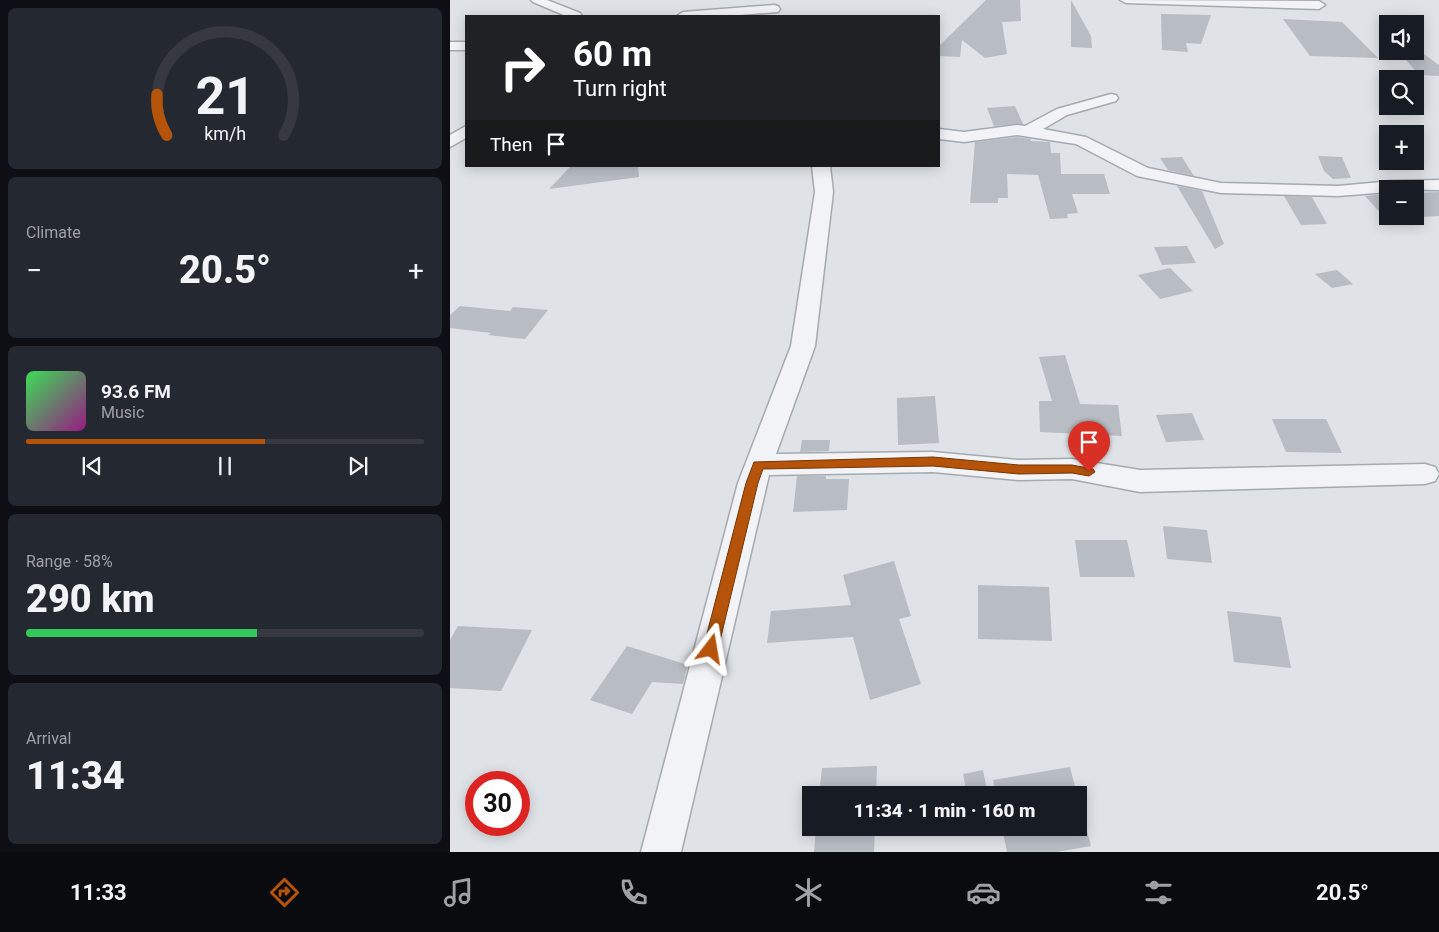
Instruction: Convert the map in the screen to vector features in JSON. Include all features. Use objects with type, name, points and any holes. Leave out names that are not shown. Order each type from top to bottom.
[{"type":"street","points":[[537,0],[574,15]]},
{"type":"street","points":[[1126,0],[1320,5]]},
{"type":"street","points":[[696,15],[774,9]]},
{"type":"street","points":[[450,46],[465,46]]},
{"type":"street","points":[[1028,131],[1062,112],[1111,98]]},
{"type":"street","points":[[940,134],[964,137],[1004,131],[1028,131],[1080,140],[1143,172],[1221,188],[1338,191],[1392,186],[1439,185]]},
{"type":"street","points":[[450,142],[465,132]]},
{"type":"street","points":[[661,852],[752,483],[802,346],[824,192],[821,167]]},
{"type":"street","points":[[758,465],[933,462],[1019,470],[1072,469],[1140,480],[1425,474]]},
{"type":"building","points":[[986,0],[1020,0],[1021,21],[1002,22],[1007,54],[985,58],[962,40],[960,57],[940,56],[940,45]]},
{"type":"building","points":[[1071,0],[1091,36],[1092,48],[1071,47]]},
{"type":"building","points":[[1161,14],[1211,15],[1201,44],[1186,43],[1188,52],[1162,50]]},
{"type":"building","points":[[1283,19],[1342,22],[1378,58],[1310,56]]},
{"type":"building","points":[[1424,54],[1439,65],[1439,76],[1424,75],[1424,70],[1415,70],[1406,60],[1424,60]]},
{"type":"building","points":[[1015,106],[1023,124],[994,126],[987,108]]},
{"type":"building","points":[[1017,137],[1030,139],[1031,141],[1050,142],[1051,153],[1060,153],[1061,174],[1104,174],[1110,194],[1072,194],[1078,213],[1067,214],[1068,218],[1050,219],[1038,175],[1007,174],[1008,198],[998,198],[998,203],[970,203],[975,142]]},
{"type":"building","points":[[1318,156],[1342,157],[1351,178],[1333,179],[1324,171]]},
{"type":"building","points":[[1182,157],[1194,176],[1168,170],[1160,158]]},
{"type":"building","points":[[570,167],[638,167],[639,177],[549,189]]},
{"type":"building","points":[[1177,186],[1202,191],[1224,244],[1215,249]]},
{"type":"building","points":[[1439,192],[1439,216],[1424,217],[1424,193]]},
{"type":"building","points":[[1379,195],[1379,211],[1365,196]]},
{"type":"building","points":[[1284,196],[1312,197],[1327,224],[1301,225]]},
{"type":"building","points":[[1187,246],[1196,263],[1162,265],[1154,247]]},
{"type":"building","points":[[1170,268],[1193,291],[1160,299],[1138,275]]},
{"type":"building","points":[[1337,270],[1353,284],[1332,288],[1315,274]]},
{"type":"building","points":[[460,306],[510,311],[513,307],[548,310],[525,339],[450,328],[450,315]]},
{"type":"building","points":[[1065,355],[1080,404],[1118,405],[1122,436],[1040,432],[1039,401],[1052,401],[1039,357]]},
{"type":"building","points":[[935,396],[939,443],[898,445],[897,398]]},
{"type":"building","points":[[1192,413],[1204,440],[1166,442],[1156,415]]},
{"type":"building","points":[[1272,419],[1326,419],[1342,453],[1286,452]]},
{"type":"building","points":[[802,440],[830,440],[829,451],[800,452]]},
{"type":"building","points":[[797,476],[826,476],[826,479],[849,479],[847,510],[793,512]]},
{"type":"building","points":[[1163,526],[1207,530],[1212,563],[1167,559]]},
{"type":"building","points":[[1075,540],[1127,540],[1135,577],[1080,577]]},
{"type":"building","points":[[894,561],[911,616],[899,619],[921,684],[870,700],[853,637],[767,643],[771,611],[851,605],[843,575]]},
{"type":"building","points":[[978,585],[1049,587],[1052,641],[978,639]]},
{"type":"building","points":[[1227,611],[1281,617],[1291,668],[1234,662]]},
{"type":"building","points":[[458,626],[532,630],[501,691],[450,688],[450,640]]},
{"type":"building","points":[[627,646],[688,665],[683,684],[652,682],[632,714],[590,700]]},
{"type":"building","points":[[877,766],[876,786],[820,786],[822,768]]},
{"type":"building","points":[[1070,767],[1075,786],[994,786],[993,780]]},
{"type":"building","points":[[983,770],[986,786],[965,786],[963,774]]},
{"type":"building","points":[[1087,831],[1091,846],[1057,852],[1007,852],[1004,836],[1087,836]]},
{"type":"building","points":[[815,836],[875,836],[874,852],[814,852]]},
{"type":"route","points":[[711,649],[758,465],[933,462],[1019,470],[1072,469],[1089,472]]}]
